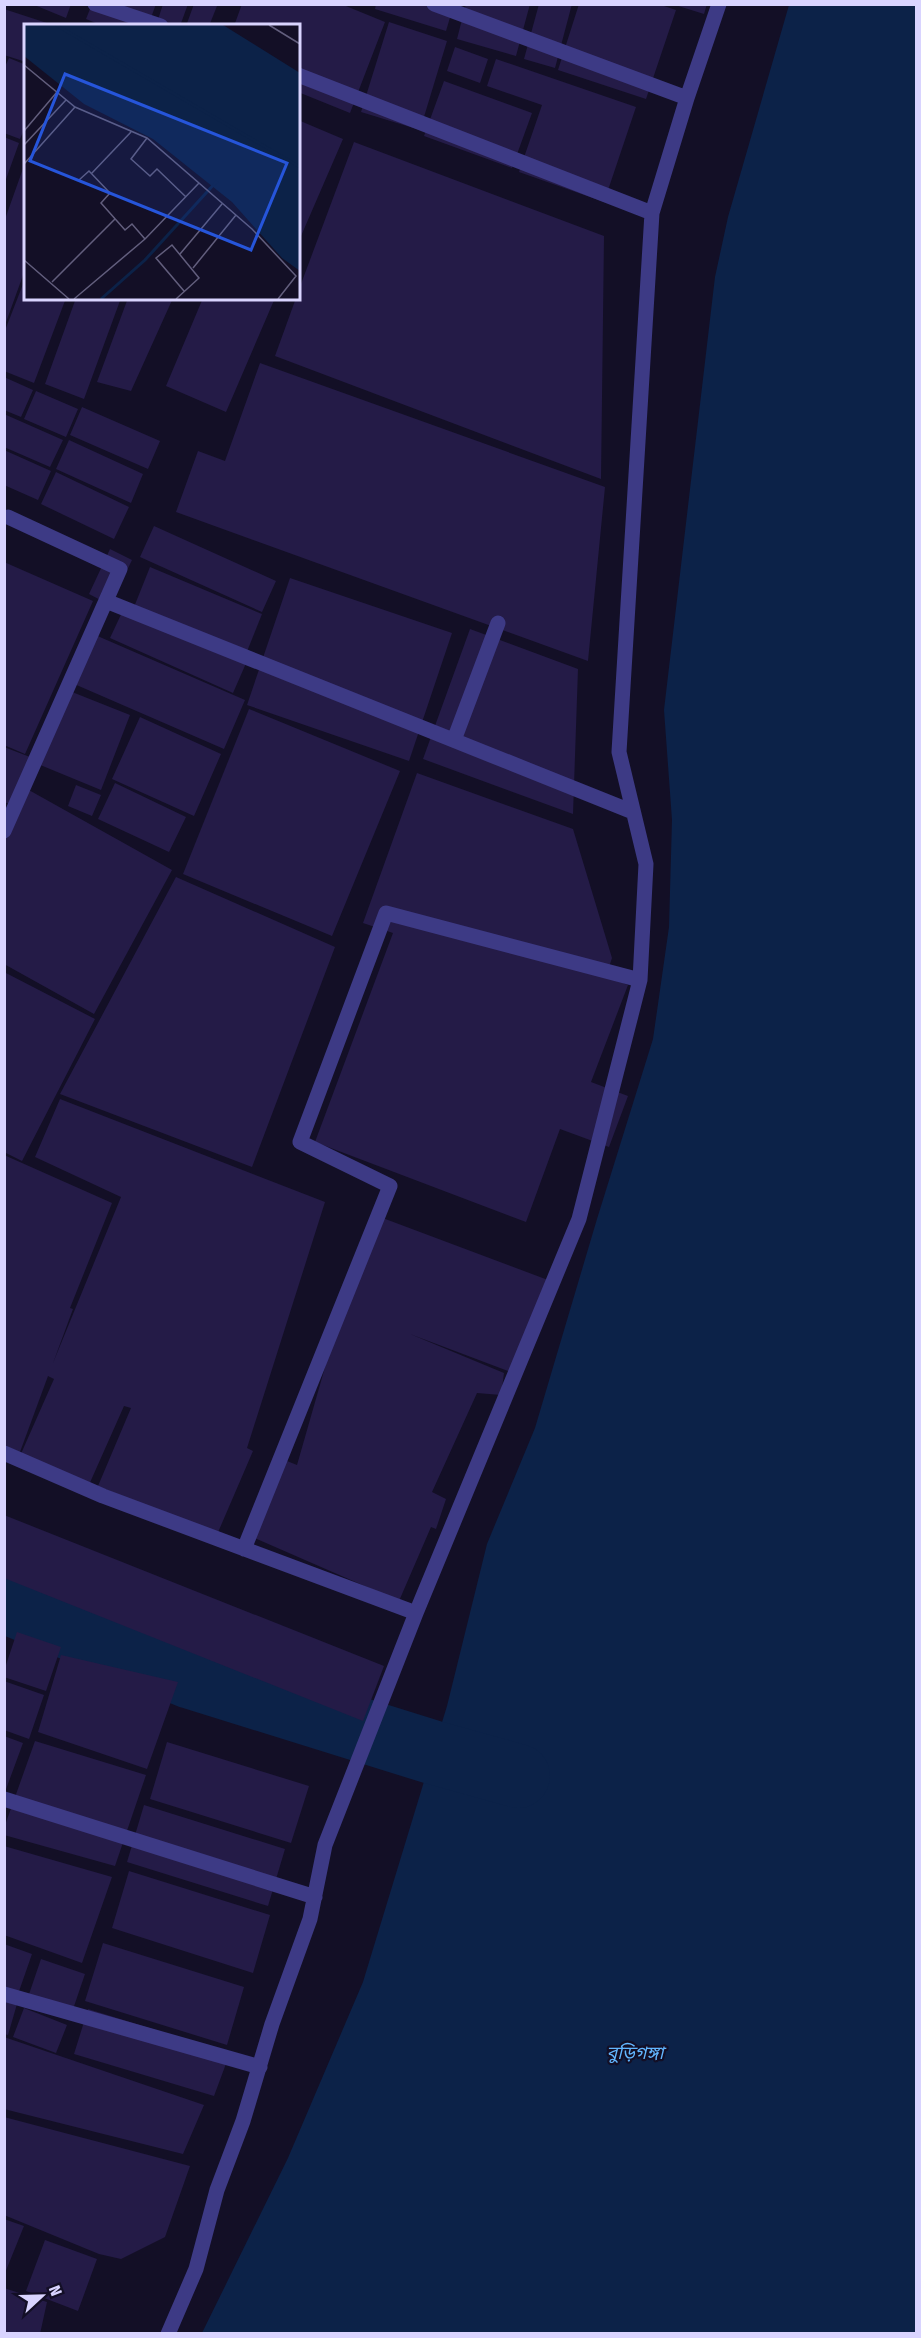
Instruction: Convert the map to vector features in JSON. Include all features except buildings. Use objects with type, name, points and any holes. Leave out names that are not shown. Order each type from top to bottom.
[{"type":"street","points":[[95,4],[155,24]]},
{"type":"street","points":[[434,4],[687,98]]},
{"type":"street","points":[[168,2334],[196,2269],[217,2190],[260,2067],[272,2024],[310,1919],[325,1845],[416,1613],[579,1219],[640,980],[646,864],[620,752],[652,213],[719,4]]},
{"type":"street","points":[[300,76],[652,213]]},
{"type":"street","points":[[4,831],[120,569],[8,517]]},
{"type":"street","points":[[106,602],[633,812]]},
{"type":"street","points":[[454,740],[498,623]]},
{"type":"street","points":[[244,1549],[390,1186],[300,1142],[386,913],[640,980]]},
{"type":"street","points":[[4,1453],[104,1496],[416,1613]]},
{"type":"street","points":[[4,1799],[315,1897]]},
{"type":"street","points":[[4,1994],[260,2067]]},
{"type":"water","name":"বুড়িগঙ্গা","points":[[789,5],[916,5],[916,2333],[202,2333],[288,2158],[363,1982],[447,1706],[487,1544],[535,1428],[653,1039],[669,927],[672,820],[664,710],[715,277],[728,217]]},
{"type":"waterway","points":[[4,1601],[191,1677],[432,1752],[518,1776]]}]
